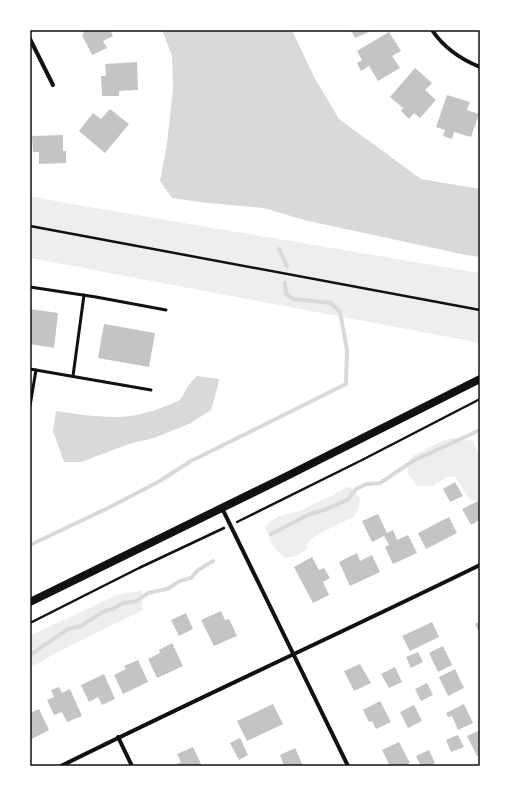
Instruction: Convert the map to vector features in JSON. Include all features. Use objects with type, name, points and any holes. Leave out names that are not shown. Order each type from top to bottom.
[{"type":"main road","points":[[30,602],[480,379]]},
{"type":"street","points":[[432,30],[445,46],[460,58],[480,68]]},
{"type":"street","points":[[30,39],[53,85]]},
{"type":"street","points":[[222,508],[348,766]]},
{"type":"street","points":[[61,766],[118,737],[480,565]]},
{"type":"street","points":[[118,737],[132,766]]},
{"type":"lane","points":[[30,287],[166,310]]},
{"type":"lane","points":[[73,376],[84,295]]},
{"type":"lane","points":[[30,369],[151,390]]},
{"type":"lane","points":[[30,406],[36,370]]},
{"type":"path","points":[[30,226],[480,310]]},
{"type":"path","points":[[30,623],[139,568],[214,534],[480,399]]},
{"type":"shaded area","points":[[162,30],[292,30],[314,77],[339,119],[421,179],[480,189],[480,257],[304,220],[264,208],[172,198],[160,181],[167,144],[173,88],[172,56]]},
{"type":"shaded area","points":[[30,196],[480,273],[480,343],[30,258]]},
{"type":"shaded area","points":[[197,376],[219,379],[211,410],[189,424],[154,438],[129,444],[81,462],[64,462],[53,431],[56,411],[89,416],[113,417],[124,417],[145,413],[180,400],[190,383]]},
{"type":"shaded area","points":[[454,438],[473,441],[480,457],[480,501],[470,500],[455,477],[451,476],[445,478],[431,486],[417,486],[407,472],[411,457],[442,441]]},
{"type":"shaded area","points":[[347,487],[352,488],[360,498],[359,507],[354,517],[309,541],[306,550],[296,556],[285,558],[272,544],[265,526],[277,517],[303,510]]},
{"type":"shaded area","points":[[142,590],[143,610],[59,651],[30,668],[30,636],[116,595]]},
{"type":"building","points":[[82,30],[110,30],[113,36],[103,41],[107,48],[92,55],[82,35],[84,34]]},
{"type":"building","points":[[351,30],[373,30],[355,38]]},
{"type":"building","points":[[389,32],[401,51],[392,56],[400,68],[378,81],[369,66],[361,71],[357,63],[362,60],[357,51]]},
{"type":"building","points":[[137,62],[138,90],[119,91],[119,96],[102,96],[101,76],[106,76],[105,64]]},
{"type":"building","points":[[415,68],[432,83],[425,90],[436,100],[420,118],[414,113],[409,119],[401,111],[403,108],[390,97]]},
{"type":"building","points":[[447,95],[470,102],[467,110],[479,114],[471,137],[454,132],[452,139],[443,136],[445,130],[436,127]]},
{"type":"building","points":[[110,109],[129,124],[105,153],[79,131],[93,113],[101,119]]},
{"type":"building","points":[[63,135],[63,151],[66,151],[66,163],[39,164],[39,152],[33,152],[32,136]]},
{"type":"building","points":[[30,309],[58,313],[54,348],[30,344]]},
{"type":"building","points":[[104,324],[155,333],[149,367],[98,358]]},
{"type":"building","points":[[455,482],[463,496],[450,502],[443,489]]},
{"type":"building","points":[[480,500],[480,520],[471,525],[462,509]]},
{"type":"building","points":[[378,514],[387,533],[393,530],[397,540],[408,535],[417,553],[393,564],[385,547],[389,545],[384,536],[372,542],[362,521]]},
{"type":"building","points":[[449,517],[457,533],[426,549],[418,533]]},
{"type":"building","points":[[357,553],[360,561],[372,555],[380,572],[350,586],[339,562]]},
{"type":"building","points":[[312,557],[319,570],[324,568],[330,578],[323,582],[329,595],[313,603],[294,567]]},
{"type":"building","points":[[221,611],[225,620],[229,619],[237,636],[214,646],[201,620]]},
{"type":"building","points":[[186,613],[193,629],[179,636],[171,620]]},
{"type":"building","points":[[480,621],[480,634],[475,624]]},
{"type":"building","points":[[432,622],[439,637],[410,651],[402,636]]},
{"type":"building","points":[[172,643],[183,666],[157,678],[148,659],[160,653],[159,650]]},
{"type":"building","points":[[443,646],[452,665],[438,672],[429,653]]},
{"type":"building","points":[[418,652],[423,662],[411,668],[406,657]]},
{"type":"building","points":[[138,660],[148,682],[123,694],[114,675],[126,669],[124,666]]},
{"type":"building","points":[[360,664],[371,683],[354,691],[344,671]]},
{"type":"building","points":[[395,667],[402,682],[389,688],[381,674]]},
{"type":"building","points":[[455,669],[464,688],[448,696],[439,677]]},
{"type":"building","points":[[104,674],[115,699],[102,705],[98,697],[89,702],[81,685]]},
{"type":"building","points":[[427,683],[433,695],[421,701],[415,689]]},
{"type":"building","points":[[59,687],[62,693],[70,689],[82,716],[67,722],[62,712],[54,715],[47,700],[54,697],[51,690]]},
{"type":"building","points":[[380,701],[391,722],[376,729],[372,721],[369,722],[363,710]]},
{"type":"building","points":[[273,704],[283,724],[247,741],[237,721]]},
{"type":"building","points":[[464,704],[473,723],[458,730],[452,716],[448,717],[446,713]]},
{"type":"building","points":[[414,705],[422,721],[408,728],[400,712]]},
{"type":"building","points":[[39,709],[49,730],[30,740],[30,713]]},
{"type":"building","points":[[480,730],[480,755],[477,756],[467,736]]},
{"type":"building","points":[[458,735],[464,747],[451,752],[446,740]]},
{"type":"building","points":[[240,738],[248,755],[239,760],[230,743]]},
{"type":"building","points":[[399,742],[410,763],[403,766],[390,766],[382,750]]},
{"type":"building","points":[[193,747],[202,766],[173,766],[181,762],[177,754]]},
{"type":"building","points":[[295,748],[303,766],[284,766],[280,755]]},
{"type":"building","points":[[429,750],[435,763],[428,766],[421,766],[416,756]]},
{"type":"waterway","points":[[279,249],[287,266]]},
{"type":"waterway","points":[[30,545],[108,508],[158,482],[191,461],[346,384],[347,350],[340,312],[331,303],[293,299],[286,294],[285,283]]},
{"type":"waterway","points":[[271,534],[308,515],[347,500],[356,489],[367,484],[380,483],[413,461],[480,430]]},
{"type":"waterway","points":[[30,655],[68,629],[81,626],[104,611],[113,609],[123,603],[137,601],[148,593],[167,589],[180,581],[191,578],[198,570],[213,561]]}]
